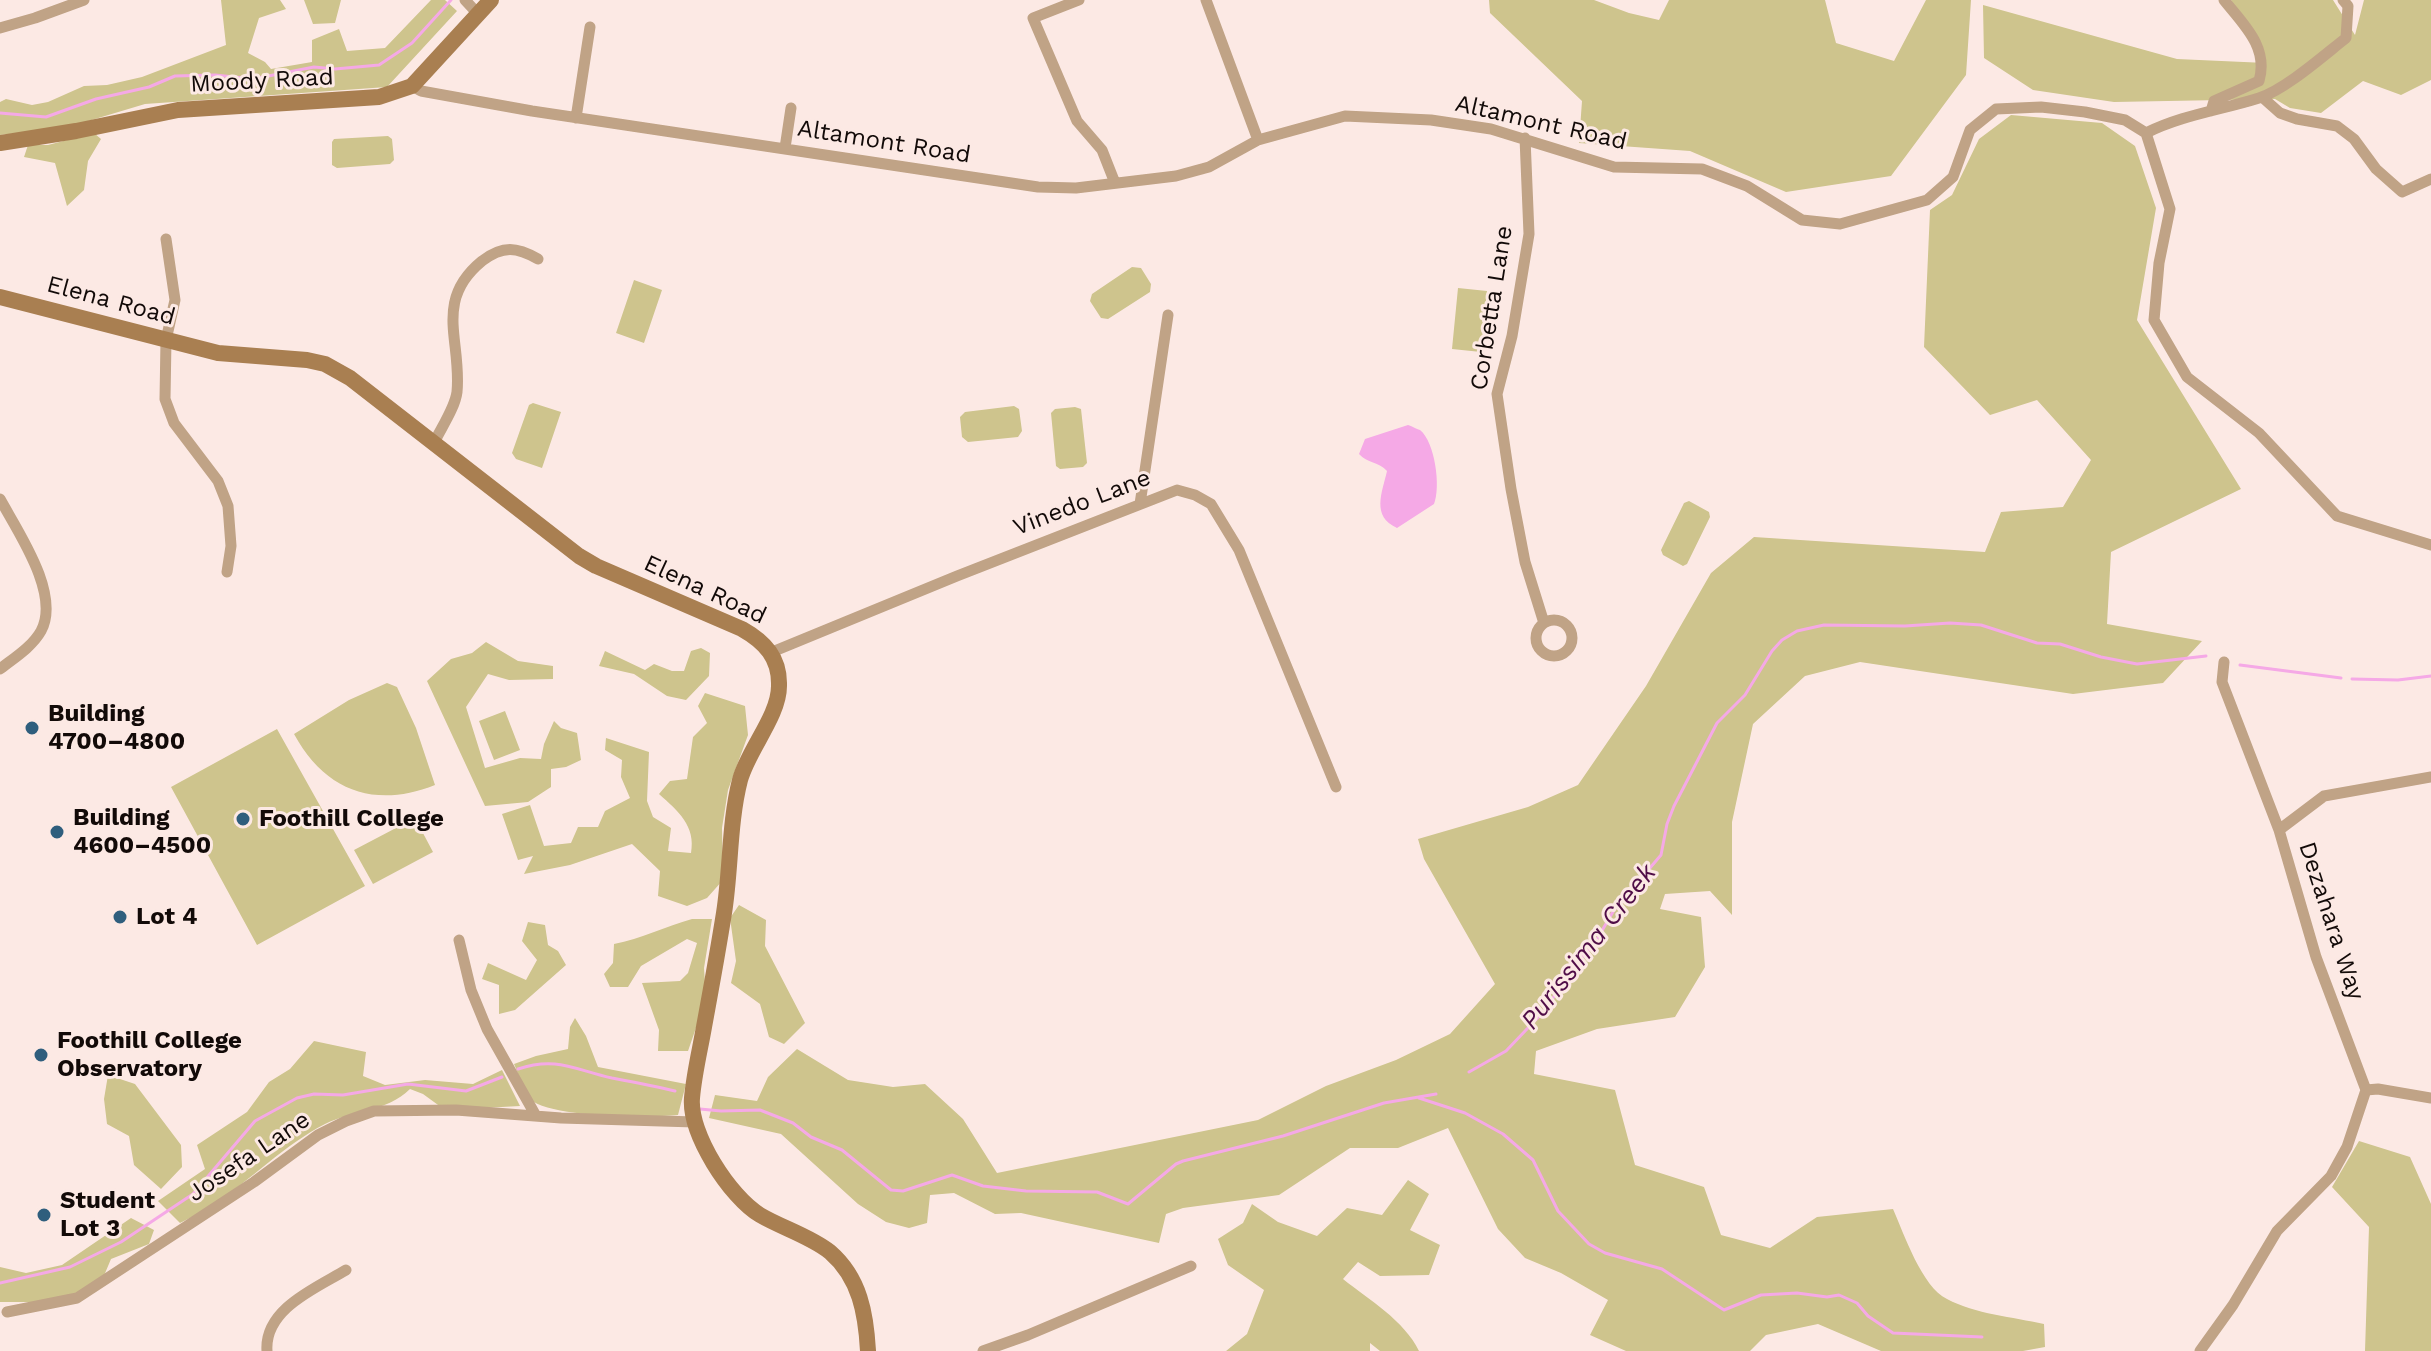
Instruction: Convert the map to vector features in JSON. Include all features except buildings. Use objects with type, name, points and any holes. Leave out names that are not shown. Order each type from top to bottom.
[{"type":"street","points":[[0,28],[84,0]]},
{"type":"street","points":[[465,0],[478,14]]},
{"type":"street","points":[[412,86],[491,0]]},
{"type":"street","points":[[1079,0],[1033,18],[1077,121],[1102,150],[1115,183]]},
{"type":"street","points":[[1206,0],[1258,140]]},
{"type":"street","points":[[2211,111],[2214,101],[2259,81],[2264,64],[2253,35],[2224,0]]},
{"type":"street","points":[[2343,0],[2348,6],[2346,38],[2305,70],[2262,97],[2168,122],[2146,133],[2170,209],[2159,263],[2154,320],[2187,377],[2259,433],[2337,516],[2431,545]]},
{"type":"street","points":[[576,118],[590,27]]},
{"type":"street","name":"Altamont Road","points":[[412,86],[421,91],[576,118],[1038,187],[1076,188],[1176,176],[1209,167],[1258,140],[1345,116],[1431,120],[1491,129],[1614,167],[1702,169],[1747,186],[1802,220],[1840,224],[1927,200],[1953,177],[1970,130],[1996,109],[2041,107],[2085,112],[2125,120],[2146,133]]},
{"type":"street","name":"Moody Road","points":[[0,143],[178,110],[379,97],[412,86]]},
{"type":"street","points":[[2262,97],[2280,113],[2337,126],[2354,139],[2376,169],[2402,192],[2431,179]]},
{"type":"street","points":[[785,148],[791,108]]},
{"type":"street","name":"Corbetta Lane","points":[[1525,138],[1529,234],[1512,336],[1497,394],[1519,533],[1544,623]]},
{"type":"street","points":[[166,239],[175,300],[166,340],[165,399],[174,423],[218,481],[228,506],[231,546],[227,572]]},
{"type":"street","points":[[434,443],[457,395],[453,317],[461,281],[489,256],[508,249],[519,248],[538,259]]},
{"type":"street","name":"Elena Road","points":[[0,297],[218,353],[325,364],[350,378],[579,556],[742,629],[759,639],[772,652],[780,689],[774,708],[745,766],[736,799],[725,910],[692,1099],[695,1122],[698,1133],[735,1194],[758,1214],[829,1252],[851,1277],[866,1317],[868,1351]]},
{"type":"street","points":[[1140,504],[1168,315]]},
{"type":"street","name":"Vinedo Lane","points":[[772,652],[1177,490],[1211,504],[1239,550],[1336,787]]},
{"type":"street","points":[[0,499],[38,572],[45,591],[46,610],[41,631],[32,643],[0,669]]},
{"type":"street","points":[[2224,662],[2222,682],[2279,830]]},
{"type":"street","name":"Dezahara Way","points":[[2366,1090],[2316,957],[2279,830],[2324,796],[2431,777]]},
{"type":"street","points":[[459,940],[471,990],[487,1029],[536,1116]]},
{"type":"street","points":[[2200,1351],[2233,1305],[2277,1231],[2331,1176],[2347,1147],[2366,1090],[2378,1089],[2431,1098]]},
{"type":"street","name":"Josefa Lane","points":[[7,1312],[77,1298],[254,1182],[318,1135],[374,1111],[456,1110],[695,1122]]},
{"type":"street","points":[[983,1351],[1191,1266]]},
{"type":"street","points":[[267,1351],[269,1328],[285,1309],[346,1270]]},
{"type":"shaded area","points":[[221,0],[280,0],[286,9],[259,18],[248,53],[271,69],[312,62],[312,40],[339,29],[347,51],[385,48],[431,0],[445,0],[457,11],[387,87],[145,104],[65,128],[0,135],[0,102],[6,99],[32,105],[48,102],[84,86],[107,85],[142,77],[226,45]]},
{"type":"shaded area","points":[[304,0],[341,0],[335,23],[313,24]]},
{"type":"shaded area","points":[[1489,0],[1594,0],[1659,20],[1669,0],[1825,0],[1836,43],[1894,61],[1926,0],[1971,0],[1966,75],[1891,176],[1786,192],[1690,151],[1579,143],[1582,101],[1490,13]]},
{"type":"shaded area","points":[[2231,0],[2333,0],[2355,35],[2364,0],[2431,0],[2431,80],[2401,95],[2363,81],[2321,113],[2290,108],[2275,99],[2114,102],[2033,90],[1984,58],[1983,5],[2177,59],[2266,63]]},
{"type":"shaded area","points":[[2011,115],[2102,123],[2135,146],[2156,208],[2137,320],[2241,489],[2111,552],[2107,624],[2202,641],[2163,683],[2073,694],[1860,662],[1805,676],[1753,724],[1732,822],[1732,915],[1710,891],[1665,894],[1660,909],[1701,917],[1705,967],[1675,1017],[1597,1029],[1536,1051],[1534,1074],[1615,1090],[1635,1165],[1704,1187],[1721,1235],[1770,1248],[1817,1217],[1893,1209],[1915,1259],[1938,1293],[1970,1308],[2044,1324],[2045,1347],[2023,1351],[1881,1351],[1818,1324],[1766,1335],[1750,1351],[1626,1351],[1590,1335],[1608,1300],[1561,1273],[1525,1258],[1498,1229],[1448,1128],[1398,1148],[1350,1148],[1279,1195],[1183,1208],[1166,1214],[1159,1243],[1021,1213],[995,1214],[954,1193],[930,1195],[927,1223],[909,1228],[886,1222],[858,1204],[781,1134],[709,1118],[715,1095],[757,1101],[768,1077],[797,1049],[848,1080],[893,1087],[925,1084],[963,1119],[997,1173],[1258,1120],[1326,1086],[1396,1060],[1450,1034],[1495,984],[1424,859],[1418,839],[1528,807],[1578,785],[1646,686],[1711,573],[1754,537],[1985,552],[2001,512],[2063,507],[2091,460],[2037,400],[1990,415],[1924,347],[1930,210],[1952,195],[1979,139]]},
{"type":"shaded area","points":[[94,133],[101,139],[88,161],[84,190],[67,206],[55,163],[24,157],[28,145],[48,145]]},
{"type":"shaded area","points":[[388,136],[392,139],[394,160],[390,164],[337,168],[332,165],[334,139]]},
{"type":"shaded area","points":[[1132,267],[1141,268],[1151,284],[1150,292],[1108,319],[1101,318],[1090,301],[1092,294]]},
{"type":"shaded area","points":[[634,280],[662,290],[644,343],[616,333]]},
{"type":"shaded area","points":[[1458,288],[1487,291],[1481,352],[1452,349]]},
{"type":"shaded area","points":[[533,403],[561,412],[542,468],[516,459],[512,453],[529,405]]},
{"type":"shaded area","points":[[1014,406],[1019,409],[1022,431],[1018,437],[968,442],[962,437],[960,417],[965,412]]},
{"type":"shaded area","points":[[1055,409],[1081,409],[1087,463],[1083,467],[1060,469],[1056,466],[1051,413]]},
{"type":"shaded area","points":[[1408,425],[1420,430],[1430,444],[1437,487],[1434,504],[1397,528],[1389,523],[1381,510],[1387,471],[1359,454],[1365,439]]},
{"type":"shaded area","points":[[1689,501],[1709,512],[1710,517],[1687,564],[1683,566],[1663,555],[1661,550],[1684,503]]},
{"type":"shaded area","points":[[486,642],[518,661],[553,666],[553,679],[509,680],[488,674],[466,707],[485,768],[520,758],[541,759],[554,721],[561,728],[577,733],[581,760],[551,769],[551,787],[528,802],[485,806],[427,681],[451,659],[472,653]]},
{"type":"shaded area","points":[[701,648],[710,653],[709,676],[686,700],[667,696],[634,674],[599,666],[605,651],[645,670],[654,664],[672,671],[684,671],[691,651]]},
{"type":"shaded area","points":[[387,683],[397,687],[416,728],[435,785],[392,795],[354,790],[336,782],[321,769],[306,754],[294,734],[349,700]]},
{"type":"shaded area","points":[[705,693],[745,706],[748,735],[728,790],[722,828],[723,880],[707,898],[687,906],[658,896],[660,871],[632,844],[570,865],[524,874],[533,856],[518,860],[502,814],[530,805],[544,846],[571,843],[578,827],[598,827],[605,811],[630,798],[621,777],[622,760],[605,750],[606,738],[649,752],[647,801],[653,817],[671,828],[668,851],[691,853],[688,827],[679,813],[659,794],[670,781],[687,779],[693,737],[707,723],[698,706]]},
{"type":"shaded area","points":[[505,711],[520,750],[494,760],[479,721]]},
{"type":"shaded area","points":[[277,729],[365,886],[257,945],[171,787]]},
{"type":"shaded area","points":[[415,818],[433,852],[373,884],[354,850]]},
{"type":"shaded area","points":[[739,905],[766,920],[765,946],[805,1023],[784,1044],[769,1037],[760,1004],[731,983],[736,961],[730,918]]},
{"type":"shaded area","points":[[692,919],[712,919],[704,968],[706,999],[688,1051],[658,1051],[659,1030],[642,983],[680,981],[688,973],[697,943],[687,939],[641,966],[628,987],[610,987],[604,974],[613,963],[614,944]]},
{"type":"shaded area","points":[[528,922],[545,925],[548,945],[558,951],[566,965],[515,1010],[499,1014],[499,985],[482,979],[488,963],[526,980],[537,960],[522,941]]},
{"type":"shaded area","points":[[575,1018],[598,1067],[686,1084],[678,1115],[578,1113],[557,1110],[530,1099],[514,1064],[568,1049],[570,1027]]},
{"type":"shaded area","points":[[314,1041],[366,1052],[363,1076],[385,1085],[425,1080],[473,1084],[502,1070],[520,1106],[445,1110],[423,1094],[410,1089],[391,1102],[336,1119],[310,1132],[213,1205],[180,1223],[158,1201],[205,1169],[197,1145],[247,1112],[269,1082],[290,1069]]},
{"type":"shaded area","points":[[108,1075],[135,1084],[181,1145],[182,1167],[161,1189],[134,1165],[129,1136],[107,1124],[104,1099]]},
{"type":"shaded area","points":[[2359,1141],[2410,1157],[2431,1204],[2431,1351],[2365,1351],[2369,1227],[2332,1187]]},
{"type":"shaded area","points":[[1408,1180],[1429,1194],[1410,1230],[1440,1245],[1429,1275],[1380,1276],[1358,1262],[1343,1279],[1395,1320],[1419,1351],[1380,1351],[1370,1343],[1370,1351],[1226,1351],[1247,1334],[1264,1290],[1228,1265],[1218,1239],[1243,1223],[1252,1204],[1278,1222],[1317,1236],[1347,1208],[1382,1215]]},
{"type":"shaded area","points":[[131,1218],[154,1230],[149,1244],[111,1259],[103,1278],[76,1293],[41,1302],[0,1302],[0,1267],[26,1273],[62,1265]]},
{"type":"waterway","points":[[0,113],[46,117],[96,99],[149,87],[175,76],[215,75],[253,79],[314,67],[335,69],[379,65],[412,43],[451,0]]},
{"type":"waterway","name":"Purissima Creek","points":[[1469,1072],[1506,1051],[1547,1008],[1566,976],[1596,941],[1614,910],[1661,855],[1674,806],[1717,723],[1745,695],[1772,651],[1797,631],[1824,625],[1950,623],[1981,625],[2037,643],[2060,644],[2137,664],[2206,656]]},
{"type":"waterway","name":"Purissima Creek","points":[[2240,665],[2341,678]]},
{"type":"waterway","name":"Purissima Creek","points":[[2352,679],[2398,680],[2431,676]]},
{"type":"waterway","name":"Purissima Creek","points":[[518,1069],[555,1064],[675,1091]]},
{"type":"waterway","name":"Purissima Creek","points":[[0,1283],[70,1267],[121,1242],[193,1194],[255,1121],[297,1098],[314,1094],[343,1095],[408,1084],[466,1091],[502,1077]]},
{"type":"waterway","name":"Purissima Creek","points":[[700,1109],[760,1110],[793,1123],[811,1137],[842,1150],[891,1190],[903,1191],[952,1175],[983,1186],[1026,1191],[1097,1192],[1128,1204],[1183,1161],[1283,1136],[1384,1103],[1436,1094]]},
{"type":"waterway","points":[[1419,1098],[1465,1113],[1503,1134],[1533,1160],[1558,1211],[1589,1244],[1605,1253],[1662,1269],[1724,1310],[1761,1295],[1839,1295],[1857,1303],[1868,1316],[1893,1333],[1982,1337]]},
{"type":"place","name":"Building 4700–4800","points":[[32,728]]},
{"type":"place","name":"Foothill College","points":[[243,819]]},
{"type":"place","name":"Building 4600–4500","points":[[57,832]]},
{"type":"place","name":"Lot 4","points":[[120,917]]},
{"type":"place","name":"Foothill College Observatory","points":[[41,1055]]},
{"type":"place","name":"Student Lot 3","points":[[44,1215]]}]
